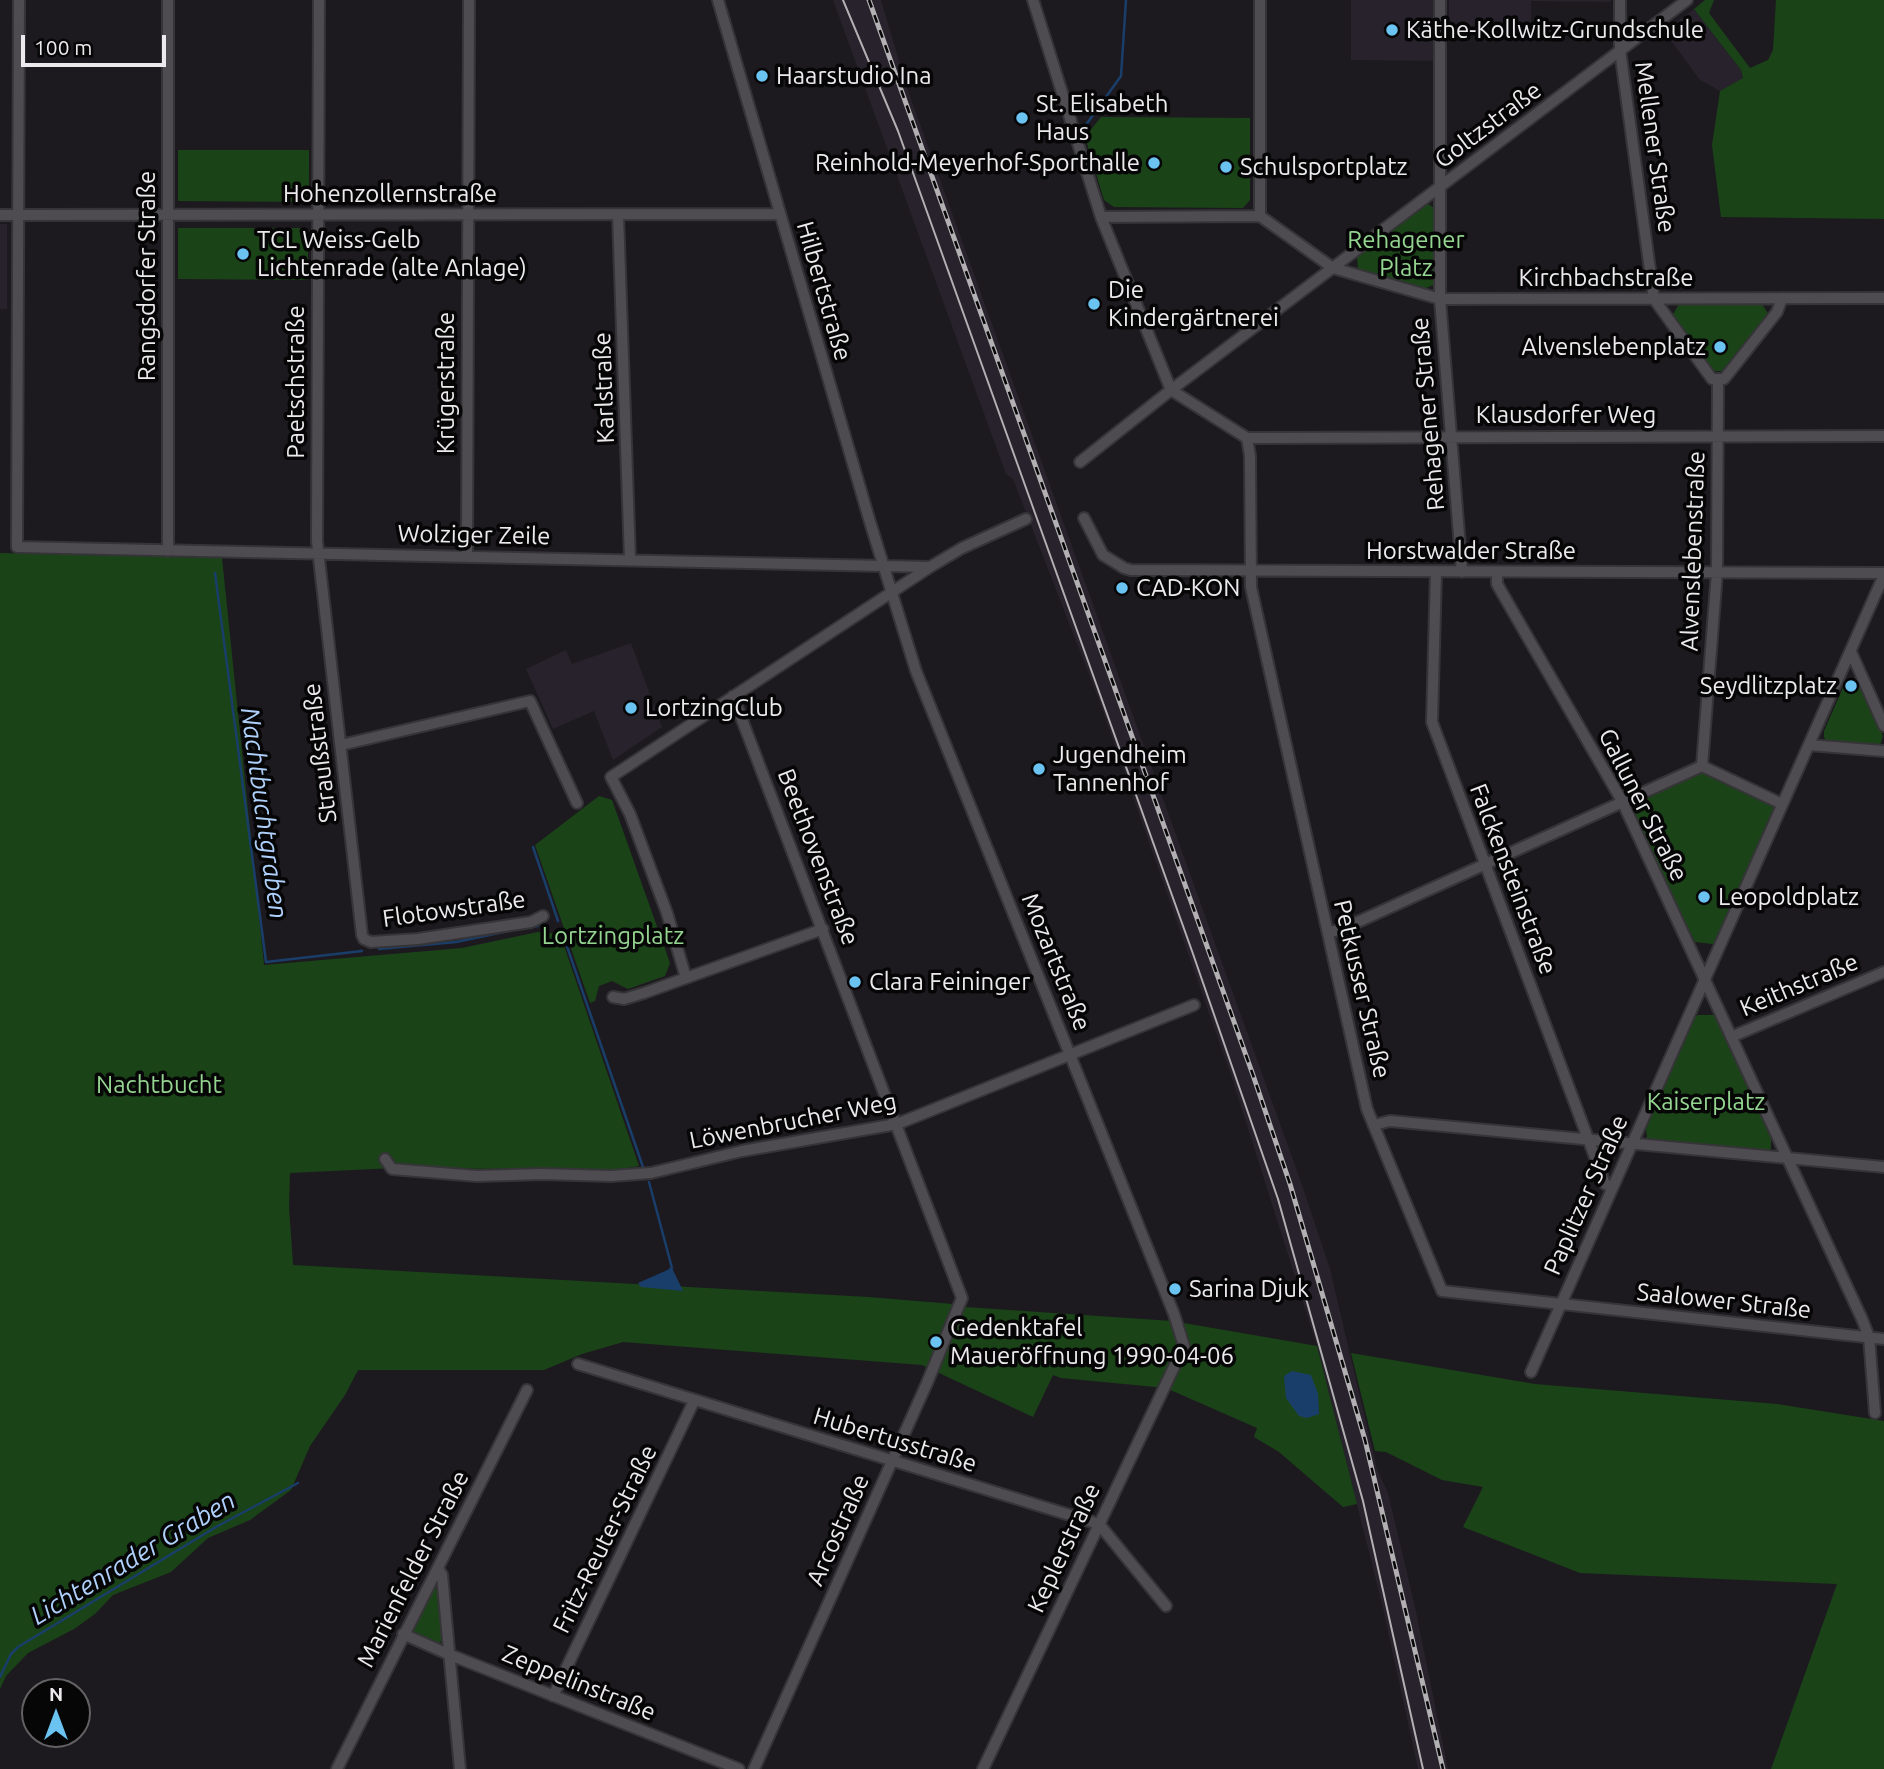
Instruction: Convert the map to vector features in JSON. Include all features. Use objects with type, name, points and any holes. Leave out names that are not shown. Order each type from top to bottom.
[{"type":"street","points":[[18,215],[19,0]]},
{"type":"street","name":"Rangsdorfer Straße","points":[[168,0],[168,551]]},
{"type":"street","name":"Paetschstraße","points":[[318,0],[318,554]]},
{"type":"street","name":"Krügerstraße","points":[[467,556],[469,0]]},
{"type":"street","name":"Hilbertstraße","points":[[718,0],[892,593]]},
{"type":"street","points":[[1033,0],[1101,218],[1171,390],[1247,438]]},
{"type":"street","points":[[1101,218],[1260,216],[1260,0]]},
{"type":"street","name":"Rehagener Straße","points":[[1440,0],[1440,299],[1462,572]]},
{"type":"street","name":"Mellener Straße","points":[[1620,0],[1620,50],[1654,299]]},
{"type":"street","name":"Goltzstraße","points":[[1080,462],[1171,390],[1687,0]]},
{"type":"street","name":"Hohenzollernstraße","points":[[0,215],[780,214]]},
{"type":"street","name":"Wolziger Zeile","points":[[18,215],[17,547],[930,567]]},
{"type":"street","name":"Karlstraße","points":[[618,215],[630,559]]},
{"type":"street","name":"Kirchbachstraße","points":[[1260,216],[1332,268],[1440,299],[1884,298]]},
{"type":"street","points":[[1654,299],[1712,379],[1724,379],[1777,312],[1782,299]]},
{"type":"street","name":"Alvenslebenstraße","points":[[1702,766],[1717,572],[1718,379]]},
{"type":"street","name":"Klausdorfer Weg","points":[[1247,438],[1884,436]]},
{"type":"street","name":"Petkusser Straße","points":[[1247,438],[1250,465],[1251,587],[1367,1109],[1442,1292],[1560,1304]]},
{"type":"street","name":"Horstwalder Straße","points":[[1084,518],[1102,555],[1124,568],[1144,570],[1884,574]]},
{"type":"street","points":[[686,978],[667,912],[630,814],[611,777],[930,567],[962,548],[1026,519]]},
{"type":"street","name":"Straußstraße","points":[[318,554],[362,935],[371,942]]},
{"type":"street","name":"Falckensteinstraße","points":[[1436,572],[1432,722],[1587,1139],[1605,1184],[1612,1188]]},
{"type":"street","name":"Galluner Straße","points":[[1497,572],[1497,584],[1622,801],[1869,1337],[1875,1413]]},
{"type":"street","name":"Paplitzer Straße","points":[[1531,1372],[1884,574]]},
{"type":"street","name":"Mozartstraße","points":[[892,593],[916,671],[1174,1314],[1184,1346]]},
{"type":"street","points":[[1851,652],[1884,726]]},
{"type":"street","name":"Beethovenstraße","points":[[733,696],[962,1293],[958,1308]]},
{"type":"street","points":[[341,746],[530,701],[577,803]]},
{"type":"street","points":[[1809,745],[1884,751]]},
{"type":"street","points":[[1328,932],[1340,930],[1702,766],[1782,804]]},
{"type":"street","name":"Flotowstraße","points":[[371,942],[453,935],[531,922],[543,916]]},
{"type":"street","points":[[613,997],[624,999],[823,929]]},
{"type":"street","name":"Keithstraße","points":[[1731,1037],[1884,972]]},
{"type":"street","name":"Löwenbrucher Weg","points":[[385,1159],[392,1169],[465,1175],[629,1176],[742,1151],[897,1124],[1194,1005]]},
{"type":"street","points":[[1374,1125],[1390,1121],[1884,1167]]},
{"type":"street","name":"Saalower Straße","points":[[1560,1304],[1884,1339]]},
{"type":"street","name":"Arcostraße","points":[[754,1769],[958,1308]]},
{"type":"street","name":"Keplerstraße","points":[[983,1769],[1184,1346]]},
{"type":"street","name":"Hubertusstraße","points":[[578,1364],[1099,1524]]},
{"type":"street","name":"Marienfelder Straße","points":[[337,1769],[527,1390]]},
{"type":"street","name":"Fritz-Reuter-Straße","points":[[552,1696],[694,1401]]},
{"type":"street","points":[[1099,1524],[1166,1606]]},
{"type":"street","points":[[438,1568],[442,1575],[460,1769]]},
{"type":"street","name":"Zeppelinstraße","points":[[403,1634],[739,1769]]},
{"type":"shaded area","points":[[833,0],[881,0],[907,88],[1301,1182],[1330,1269],[1377,1469],[1388,1493],[1415,1607],[1448,1769],[1418,1769],[1383,1608],[1317,1346],[1233,1081],[1099,700],[1013,479],[1006,474]]},
{"type":"shaded area","name":"Käthe-Kollwitz-Grundschule","points":[[1351,0],[1433,0],[1433,61],[1351,60]]},
{"type":"shaded area","points":[[1449,0],[1611,0],[1611,2],[1531,1],[1531,26],[1449,26]]},
{"type":"shaded area","points":[[1694,9],[1741,70],[1743,79],[1720,91],[1700,80],[1664,31]]},
{"type":"shaded area","points":[[0,224],[7,224],[7,309],[0,309]]},
{"type":"shaded area","points":[[631,643],[662,727],[613,760],[594,711],[553,729],[526,669],[566,650],[572,664]]},
{"type":"green space","points":[[1705,0],[1714,0],[1709,13],[1750,68],[1768,60],[1773,50],[1776,0],[1884,0],[1884,219],[1721,217],[1712,145],[1720,91],[1743,78],[1741,70],[1694,9]]},
{"type":"green space","points":[[1101,117],[1250,118],[1250,200],[1243,208],[1114,207],[1104,200],[1085,137]]},
{"type":"green space","points":[[178,150],[309,150],[309,202],[178,201]]},
{"type":"green space","name":"Rehagener Platz","points":[[1428,204],[1434,208],[1433,285],[1424,289],[1358,269],[1357,257]]},
{"type":"green space","name":"TCL Weiss-Gelb Lichtenrade (alte Anlage)","points":[[178,228],[308,228],[308,280],[178,279]]},
{"type":"green space","points":[[1679,304],[1762,304],[1769,315],[1725,371],[1713,371],[1672,316]]},
{"type":"green space","name":"Nachtbucht","points":[[0,553],[222,558],[264,965],[462,948],[538,932],[560,934],[639,1166],[617,1170],[394,1168],[290,1173],[289,1207],[293,1265],[868,1297],[965,1307],[1172,1321],[1317,1346],[1357,1504],[1343,1507],[1279,1452],[1254,1437],[1257,1428],[1166,1388],[1053,1375],[1033,1417],[922,1365],[623,1342],[582,1354],[544,1370],[358,1370],[345,1395],[310,1446],[291,1490],[250,1520],[208,1538],[171,1572],[113,1595],[95,1614],[74,1629],[28,1653],[6,1676],[0,1689]]},
{"type":"green space","points":[[1846,681],[1860,682],[1883,736],[1880,745],[1827,742],[1824,737],[1824,731]]},
{"type":"green space","name":"Leopoldplatz","points":[[1704,772],[1775,805],[1776,808],[1717,942],[1713,944],[1695,942],[1630,807]]},
{"type":"green space","name":"Lortzingplatz","points":[[599,796],[612,800],[670,963],[665,976],[628,989],[612,981],[599,986],[595,1001],[590,1003],[535,845]]},
{"type":"green space","name":"Kaiserplatz","points":[[1694,1017],[1716,1017],[1771,1138],[1769,1151],[1653,1141],[1647,1138],[1646,1129]]},
{"type":"green space","points":[[1351,1353],[1535,1384],[1777,1404],[1884,1421],[1884,1769],[1771,1769],[1837,1584],[1580,1573],[1463,1527],[1483,1487],[1442,1480],[1386,1452],[1375,1451]]},
{"type":"green space","points":[[432,1587],[440,1589],[443,1640],[437,1644],[409,1631]]},
{"type":"water","points":[[672,1268],[683,1291],[641,1287],[638,1283]]},
{"type":"water","points":[[1292,1371],[1311,1375],[1318,1394],[1319,1414],[1307,1418],[1299,1416],[1286,1398],[1284,1376]]},
{"type":"waterway","name":"Lichtenrader Graben","points":[[1083,129],[1121,76],[1126,0]]},
{"type":"waterway","name":"Nachtbuchtgraben","points":[[215,573],[266,962],[362,951]]},
{"type":"waterway","points":[[533,847],[558,921]]},
{"type":"waterway","name":"Nachtbuchtgraben","points":[[531,927],[538,926]]},
{"type":"waterway","name":"Nachtbuchtgraben","points":[[379,949],[456,942],[518,929]]},
{"type":"waterway","points":[[561,929],[643,1167]]},
{"type":"waterway","points":[[649,1182],[672,1268],[670,1269]]},
{"type":"waterway","name":"Lichtenrader Graben","points":[[0,1677],[11,1654],[18,1647],[216,1527],[298,1483]]},
{"type":"tram line","points":[[843,0],[898,131],[1192,951],[1278,1199],[1363,1501],[1423,1769]]},
{"type":"railway","points":[[869,0],[1290,1184],[1365,1440],[1443,1769]]},
{"type":"place","name":"Käthe-Kollwitz-Grundschule","points":[[1392,30]]},
{"type":"place","name":"Haarstudio Ina","points":[[762,76]]},
{"type":"place","name":"St. Elisabeth Haus","points":[[1022,118]]},
{"type":"place","name":"Reinhold-Meyerhof-Sporthalle","points":[[1154,163]]},
{"type":"place","name":"Schulsportplatz","points":[[1226,167]]},
{"type":"place","name":"TCL Weiss-Gelb Lichtenrade (alte Anlage)","points":[[243,254]]},
{"type":"place","name":"Die Kindergärtnerei","points":[[1094,304]]},
{"type":"place","name":"Alvenslebenplatz","points":[[1720,347]]},
{"type":"place","name":"CAD-KON","points":[[1122,588]]},
{"type":"place","name":"Seydlitzplatz","points":[[1851,686]]},
{"type":"place","name":"LortzingClub","points":[[631,708]]},
{"type":"place","name":"Jugendheim Tannenhof","points":[[1039,769]]},
{"type":"place","name":"Leopoldplatz","points":[[1704,897]]},
{"type":"place","name":"Clara Feininger","points":[[855,982]]},
{"type":"place","name":"Sarina Djuk","points":[[1175,1289]]},
{"type":"place","name":"Gedenktafel Maueröffnung 1990-04-06","points":[[936,1342]]}]
